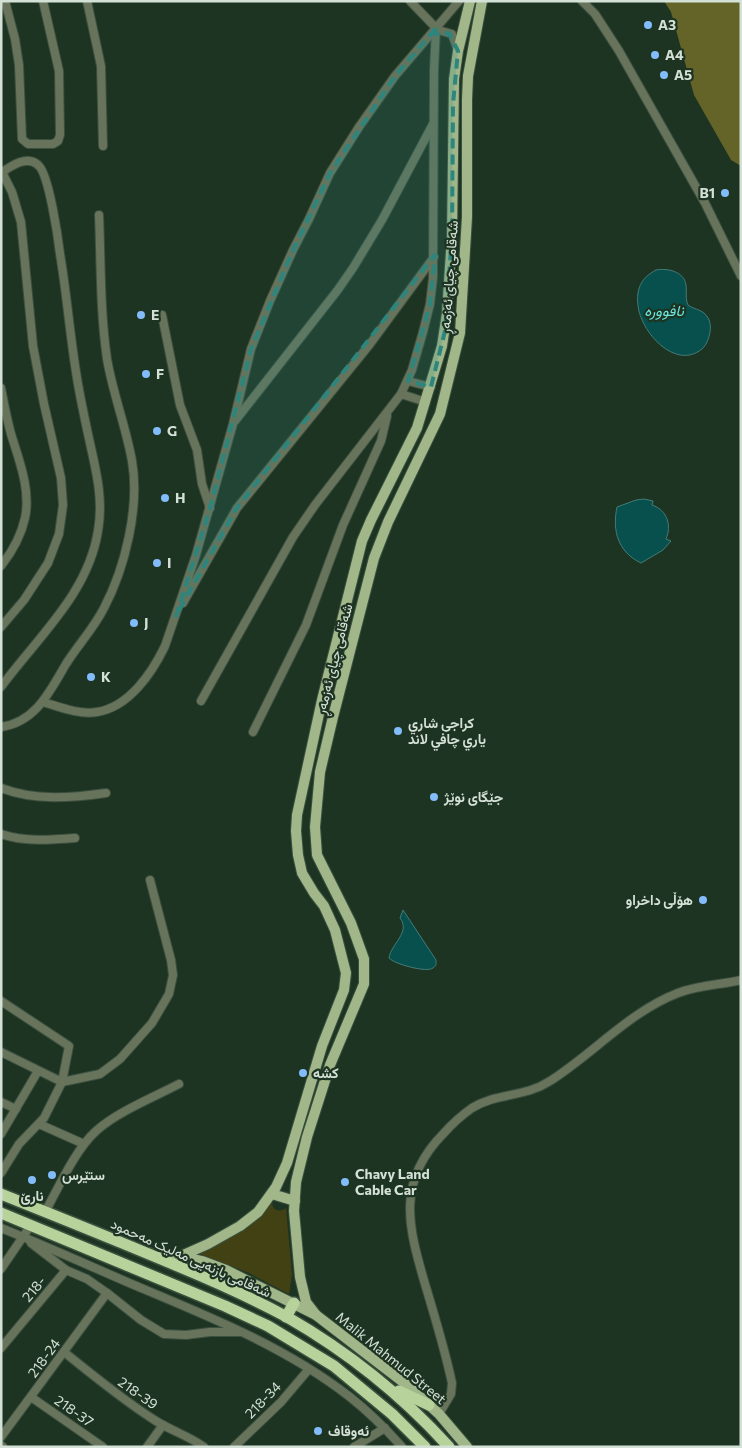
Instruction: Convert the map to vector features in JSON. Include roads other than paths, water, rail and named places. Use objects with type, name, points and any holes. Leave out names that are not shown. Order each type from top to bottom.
[{"type":"highway","name":"شەقامی بازنەیی مەلیک مەحمود","points":[[1,1194],[158,1257],[236,1291],[286,1317],[342,1352],[384,1384],[402,1399],[449,1447]]},
{"type":"highway","points":[[1,1212],[225,1306],[268,1326],[334,1366],[392,1414],[425,1447]]},
{"type":"highway","points":[[286,1317],[294,1304]]},
{"type":"highway","points":[[384,1384],[429,1405]]},
{"type":"main road","name":"شەقامی چیای ئەزمەڕ","points":[[180,1256],[213,1242],[240,1226],[258,1212],[272,1194],[280,1181],[322,1046],[342,998],[345,982],[344,963],[335,930],[324,906],[306,881],[300,867],[296,843],[297,815],[322,700],[362,541],[418,428],[442,346],[447,313],[453,192],[454,88],[458,51],[470,1]]},
{"type":"main road","name":"شەقامی چیای ئەزمەڕ","points":[[316,1315],[306,1302],[297,1261],[294,1201],[298,1171],[306,1137],[330,1065],[364,984],[364,959],[351,923],[317,855],[315,827],[320,772],[374,558],[388,522],[440,414],[457,350],[460,333],[467,216],[468,76],[482,1]]},
{"type":"main road","points":[[272,1194],[294,1201]]},
{"type":"main road","points":[[158,1257],[180,1256],[226,1270],[316,1315]]},
{"type":"main road","name":"Malik Mahmud Street","points":[[316,1315],[401,1380],[439,1414],[467,1447]]},
{"type":"street","points":[[5,1],[15,39],[19,65],[22,139],[28,144],[50,145],[58,141],[60,135],[60,80],[56,54],[43,1]]},
{"type":"street","points":[[86,1],[101,66],[103,146]]},
{"type":"street","points":[[410,1],[436,28],[448,32],[454,38],[458,51]]},
{"type":"street","points":[[43,702],[83,712],[96,712],[111,708],[129,696],[150,673],[165,646],[176,616],[210,508],[252,348],[274,293],[330,173],[359,127],[395,76],[459,1]]},
{"type":"street","points":[[582,1],[595,14],[619,51],[705,203],[741,276]]},
{"type":"street","points":[[201,701],[293,537],[315,505],[401,394],[416,359],[430,304],[434,257],[436,28]]},
{"type":"street","points":[[435,54],[441,37],[444,33],[448,32]]},
{"type":"street","points":[[233,424],[353,268],[382,220],[434,122]]},
{"type":"street","points":[[1,627],[24,600],[48,563],[58,534],[63,505],[61,478],[33,346],[21,222],[12,192],[2,172],[23,162],[33,162],[40,166],[45,178],[61,256],[77,377],[99,480],[100,513],[93,552],[74,593],[1,687]]},
{"type":"street","points":[[1,727],[20,722],[37,710],[104,608],[124,556],[132,514],[132,461],[107,357],[103,318],[98,215]]},
{"type":"street","points":[[176,616],[237,508],[370,344],[434,257]]},
{"type":"street","points":[[162,315],[180,405],[197,450],[202,484],[210,508]]},
{"type":"street","points":[[408,381],[431,387]]},
{"type":"street","points":[[1,388],[10,432],[24,479],[26,498],[26,516],[20,534],[1,566]]},
{"type":"street","points":[[401,394],[426,402]]},
{"type":"street","points":[[253,732],[306,626],[343,525],[381,441],[387,414]]},
{"type":"street","points":[[1,788],[44,798],[106,793]]},
{"type":"street","points":[[1,834],[42,840],[75,838]]},
{"type":"street","points":[[1,1052],[62,1082],[100,1074],[120,1059],[152,1023],[169,994],[172,975],[171,960],[164,928],[150,880]]},
{"type":"street","points":[[439,1414],[451,1394],[452,1383],[415,1248],[410,1211],[413,1180],[426,1153],[449,1127],[472,1108],[488,1100],[529,1092],[544,1084],[648,1008],[684,991],[741,980]]},
{"type":"street","points":[[1,1001],[69,1046],[62,1082],[44,1118],[19,1144],[1,1173]]},
{"type":"street","points":[[1,1134],[38,1071]]},
{"type":"street","points":[[45,1212],[84,1144],[96,1130],[113,1118],[179,1084]]},
{"type":"street","points":[[1,1102],[16,1109]]},
{"type":"street","points":[[39,1124],[84,1144]]},
{"type":"street","points":[[1,1269],[31,1225]]},
{"type":"street","points":[[1,1228],[243,1332],[308,1369],[350,1397],[385,1428],[402,1447]]},
{"type":"street","points":[[24,1237],[66,1270],[87,1279],[141,1320],[164,1334],[186,1335],[210,1332],[243,1332]]},
{"type":"street","name":"218-","points":[[1,1348],[66,1270]]},
{"type":"street","name":"218-24","points":[[1,1437],[107,1293]]},
{"type":"street","name":"218-39","points":[[64,1352],[114,1392],[170,1430],[187,1436],[204,1447]]},
{"type":"street","name":"218-34","points":[[234,1447],[281,1402],[308,1369]]},
{"type":"street","name":"218-37","points":[[31,1396],[103,1447]]},
{"type":"street","points":[[147,1447],[163,1425]]},
{"type":"street","points":[[354,1447],[385,1428]]},
{"type":"water","name":"نافوورە","points":[[656,270],[670,270],[682,276],[685,280],[688,305],[707,316],[710,332],[702,349],[692,354],[681,355],[670,352],[652,336],[645,326],[640,315],[638,294],[643,280]]},
{"type":"water","points":[[644,499],[653,501],[652,505],[665,514],[668,523],[666,539],[671,541],[663,550],[641,563],[622,547],[618,540],[615,524],[617,507]]},
{"type":"water","points":[[403,910],[436,960],[436,965],[433,968],[411,967],[397,963],[389,958],[402,933],[403,923],[400,918]]},
{"type":"place","name":"A3","points":[[648,25]]},
{"type":"place","name":"A4","points":[[655,55]]},
{"type":"place","name":"A5","points":[[664,75]]},
{"type":"place","name":"B1","points":[[725,193]]},
{"type":"place","name":"E","points":[[141,315]]},
{"type":"place","name":"F","points":[[146,374]]},
{"type":"place","name":"G","points":[[157,431]]},
{"type":"place","name":"H","points":[[165,498]]},
{"type":"place","name":"I","points":[[157,563]]},
{"type":"place","name":"J","points":[[134,623]]},
{"type":"place","name":"K","points":[[91,677]]},
{"type":"place","name":"كراجي شاري ياري چافي لاند","points":[[398,731]]},
{"type":"place","name":"جێگای نوێژ","points":[[434,797]]},
{"type":"place","name":"هۆڵی داخراو","points":[[703,900]]},
{"type":"place","name":"كشه","points":[[303,1073]]},
{"type":"place","name":"ستێرس","points":[[52,1175]]},
{"type":"place","name":"نارێ","points":[[32,1180]]},
{"type":"place","name":"Chavy Land Cable Car","points":[[345,1182]]},
{"type":"place","name":"ئەوقاف","points":[[318,1431]]}]
